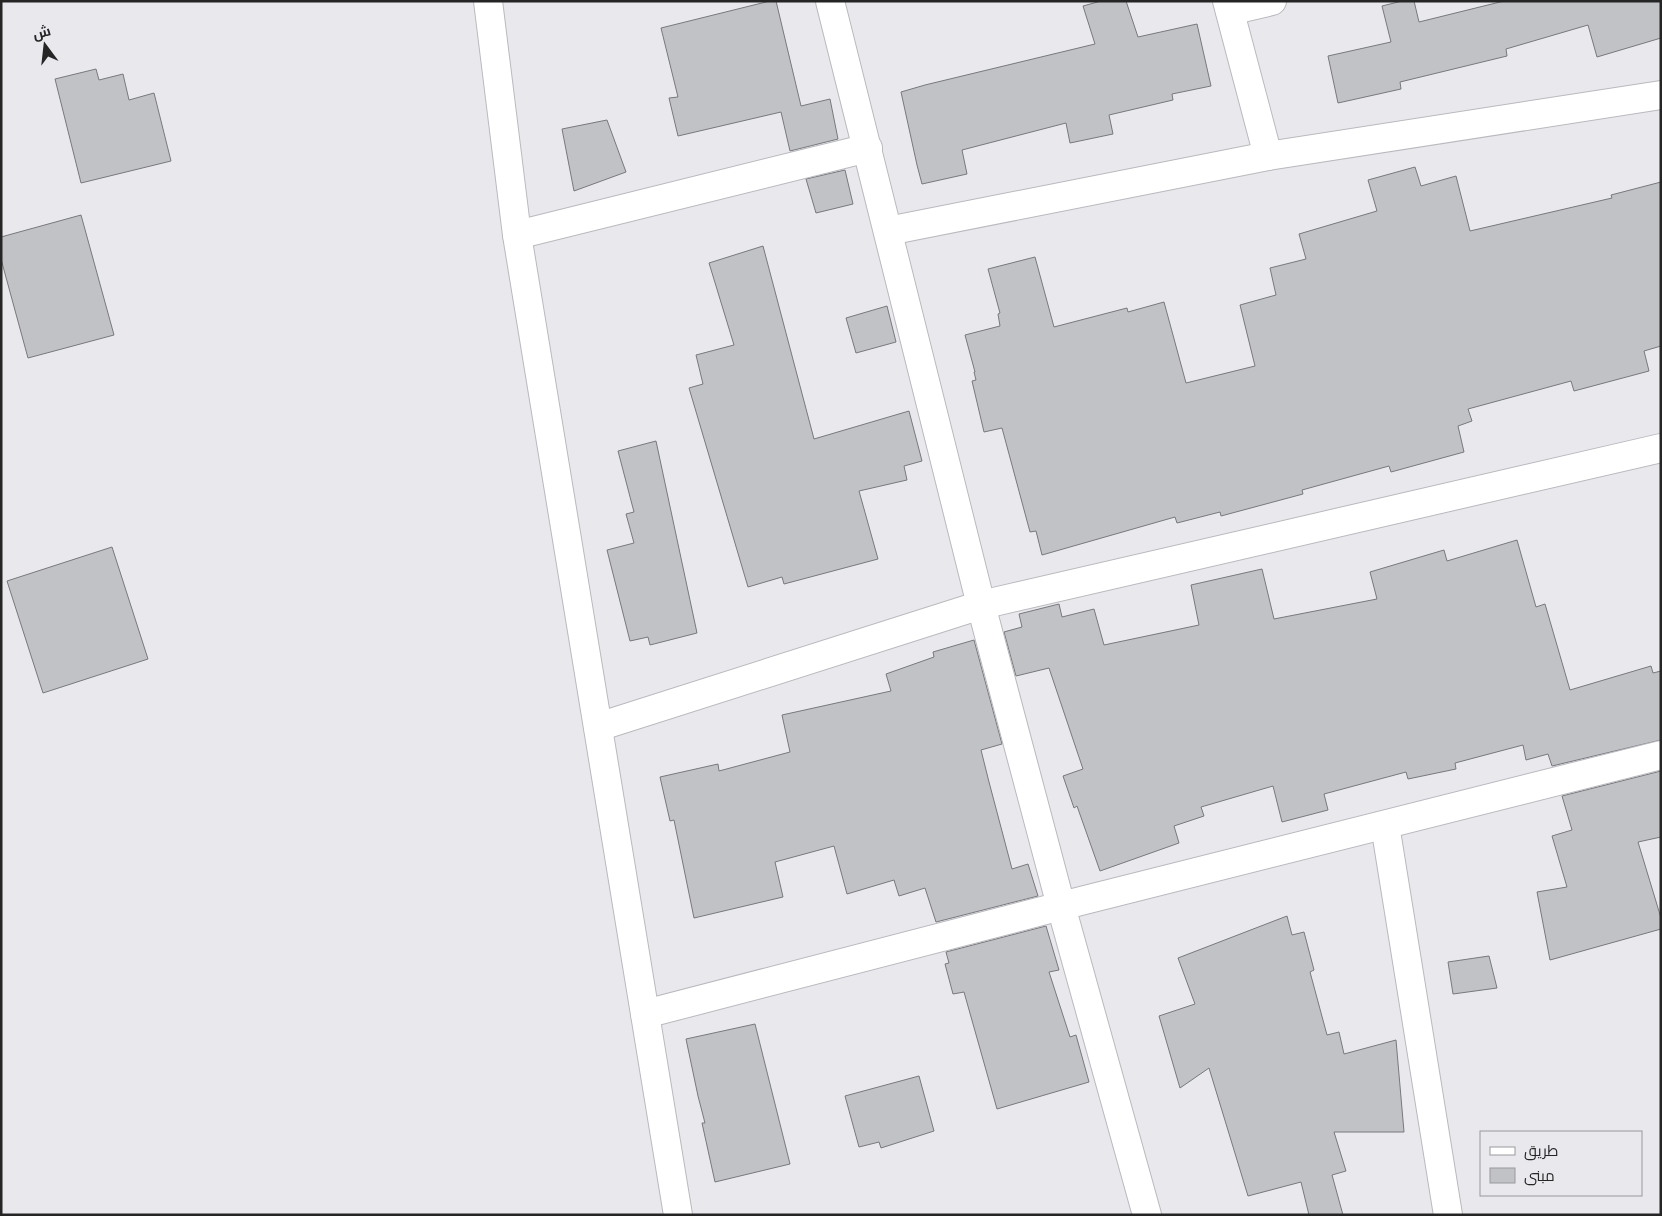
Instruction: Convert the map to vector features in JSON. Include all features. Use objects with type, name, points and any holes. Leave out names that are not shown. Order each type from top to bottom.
[{"type":"street","points":[[488,1],[517,235],[678,1215]]},
{"type":"street","points":[[830,1],[981,605],[1061,906],[1147,1215]]},
{"type":"street","points":[[1268,156],[1228,6],[1272,1]]},
{"type":"street","points":[[888,231],[1268,156],[1661,95]]},
{"type":"street","points":[[517,235],[868,148]]},
{"type":"street","points":[[598,727],[981,605],[1661,448]]},
{"type":"street","points":[[646,1014],[1061,906],[1661,755]]},
{"type":"street","points":[[1385,824],[1448,1215]]},
{"type":"building","points":[[776,1],[801,106],[830,99],[838,139],[790,151],[781,112],[678,136],[669,98],[678,97],[661,28]]},
{"type":"building","points":[[1101,1],[1126,1],[1138,37],[1197,24],[1211,86],[1172,94],[1173,100],[1109,115],[1113,134],[1070,143],[1066,123],[962,150],[967,174],[922,184],[901,92],[1095,44],[1083,6]]},
{"type":"building","points":[[1402,1],[1414,1],[1419,22],[1504,1],[1661,1],[1661,38],[1597,57],[1588,25],[1506,49],[1507,56],[1400,82],[1401,89],[1338,103],[1328,56],[1391,42],[1382,6]]},
{"type":"building","points":[[96,69],[99,80],[123,74],[129,100],[154,93],[171,161],[81,183],[55,79]]},
{"type":"building","points":[[607,120],[626,172],[574,191],[562,129]]},
{"type":"building","points":[[1415,167],[1421,186],[1456,176],[1470,231],[1612,198],[1611,195],[1661,182],[1661,346],[1644,351],[1649,371],[1574,391],[1571,381],[1468,409],[1472,421],[1458,426],[1464,452],[1391,472],[1389,466],[1302,490],[1303,494],[1221,516],[1220,512],[1177,523],[1175,517],[1042,555],[1036,531],[1030,532],[1002,428],[984,432],[972,381],[976,380],[975,372],[965,335],[1000,326],[998,314],[1000,313],[988,269],[1035,257],[1054,327],[1127,308],[1128,312],[1164,302],[1186,383],[1255,366],[1240,305],[1276,295],[1270,268],[1306,259],[1299,234],[1377,211],[1368,180]]},
{"type":"building","points":[[845,170],[853,204],[816,213],[806,179]]},
{"type":"building","points":[[81,215],[114,335],[28,358],[1,259],[1,237]]},
{"type":"building","points":[[763,246],[814,439],[909,411],[922,461],[904,466],[907,480],[859,491],[878,559],[784,584],[782,577],[748,587],[689,388],[703,384],[696,355],[734,345],[709,263]]},
{"type":"building","points":[[887,306],[896,342],[856,353],[846,318]]},
{"type":"building","points":[[656,441],[697,633],[650,645],[648,637],[630,641],[607,550],[634,543],[626,514],[634,512],[618,451]]},
{"type":"building","points":[[1517,540],[1536,607],[1545,604],[1570,690],[1651,666],[1653,673],[1661,671],[1661,740],[1552,766],[1548,754],[1526,760],[1523,745],[1455,763],[1456,769],[1408,779],[1406,772],[1324,794],[1328,810],[1282,822],[1273,786],[1201,807],[1204,816],[1174,826],[1179,843],[1100,871],[1077,806],[1074,808],[1063,776],[1083,769],[1049,668],[1016,676],[1004,632],[1022,627],[1019,614],[1059,604],[1062,617],[1094,609],[1104,645],[1199,625],[1191,585],[1262,569],[1274,619],[1377,599],[1370,572],[1444,550],[1447,561]]},
{"type":"building","points":[[112,547],[148,659],[43,693],[7,581]]},
{"type":"building","points":[[974,640],[1002,744],[981,750],[1012,869],[1028,864],[1038,896],[936,922],[925,888],[899,896],[894,880],[847,894],[834,846],[775,862],[783,897],[694,918],[674,820],[670,821],[660,777],[718,764],[719,771],[790,752],[782,715],[891,691],[886,674],[934,657],[933,652]]},
{"type":"building","points":[[1661,771],[1661,837],[1638,842],[1661,918],[1661,929],[1550,960],[1537,892],[1567,887],[1552,836],[1572,830],[1562,796]]},
{"type":"building","points":[[1287,916],[1292,935],[1304,932],[1314,970],[1310,972],[1327,1035],[1339,1032],[1344,1054],[1396,1040],[1404,1132],[1334,1132],[1346,1171],[1332,1175],[1343,1215],[1309,1215],[1301,1182],[1248,1196],[1209,1068],[1180,1088],[1159,1016],[1195,1004],[1178,958]]},
{"type":"building","points":[[1046,926],[1059,970],[1049,972],[1070,1037],[1076,1035],[1089,1082],[997,1109],[964,992],[953,994],[945,964],[949,963],[946,952]]},
{"type":"building","points":[[1489,956],[1497,988],[1453,994],[1448,962]]},
{"type":"building","points":[[755,1024],[790,1164],[715,1182],[702,1123],[705,1123],[686,1039]]},
{"type":"building","points":[[919,1076],[934,1131],[881,1148],[879,1142],[859,1147],[845,1096]]}]
